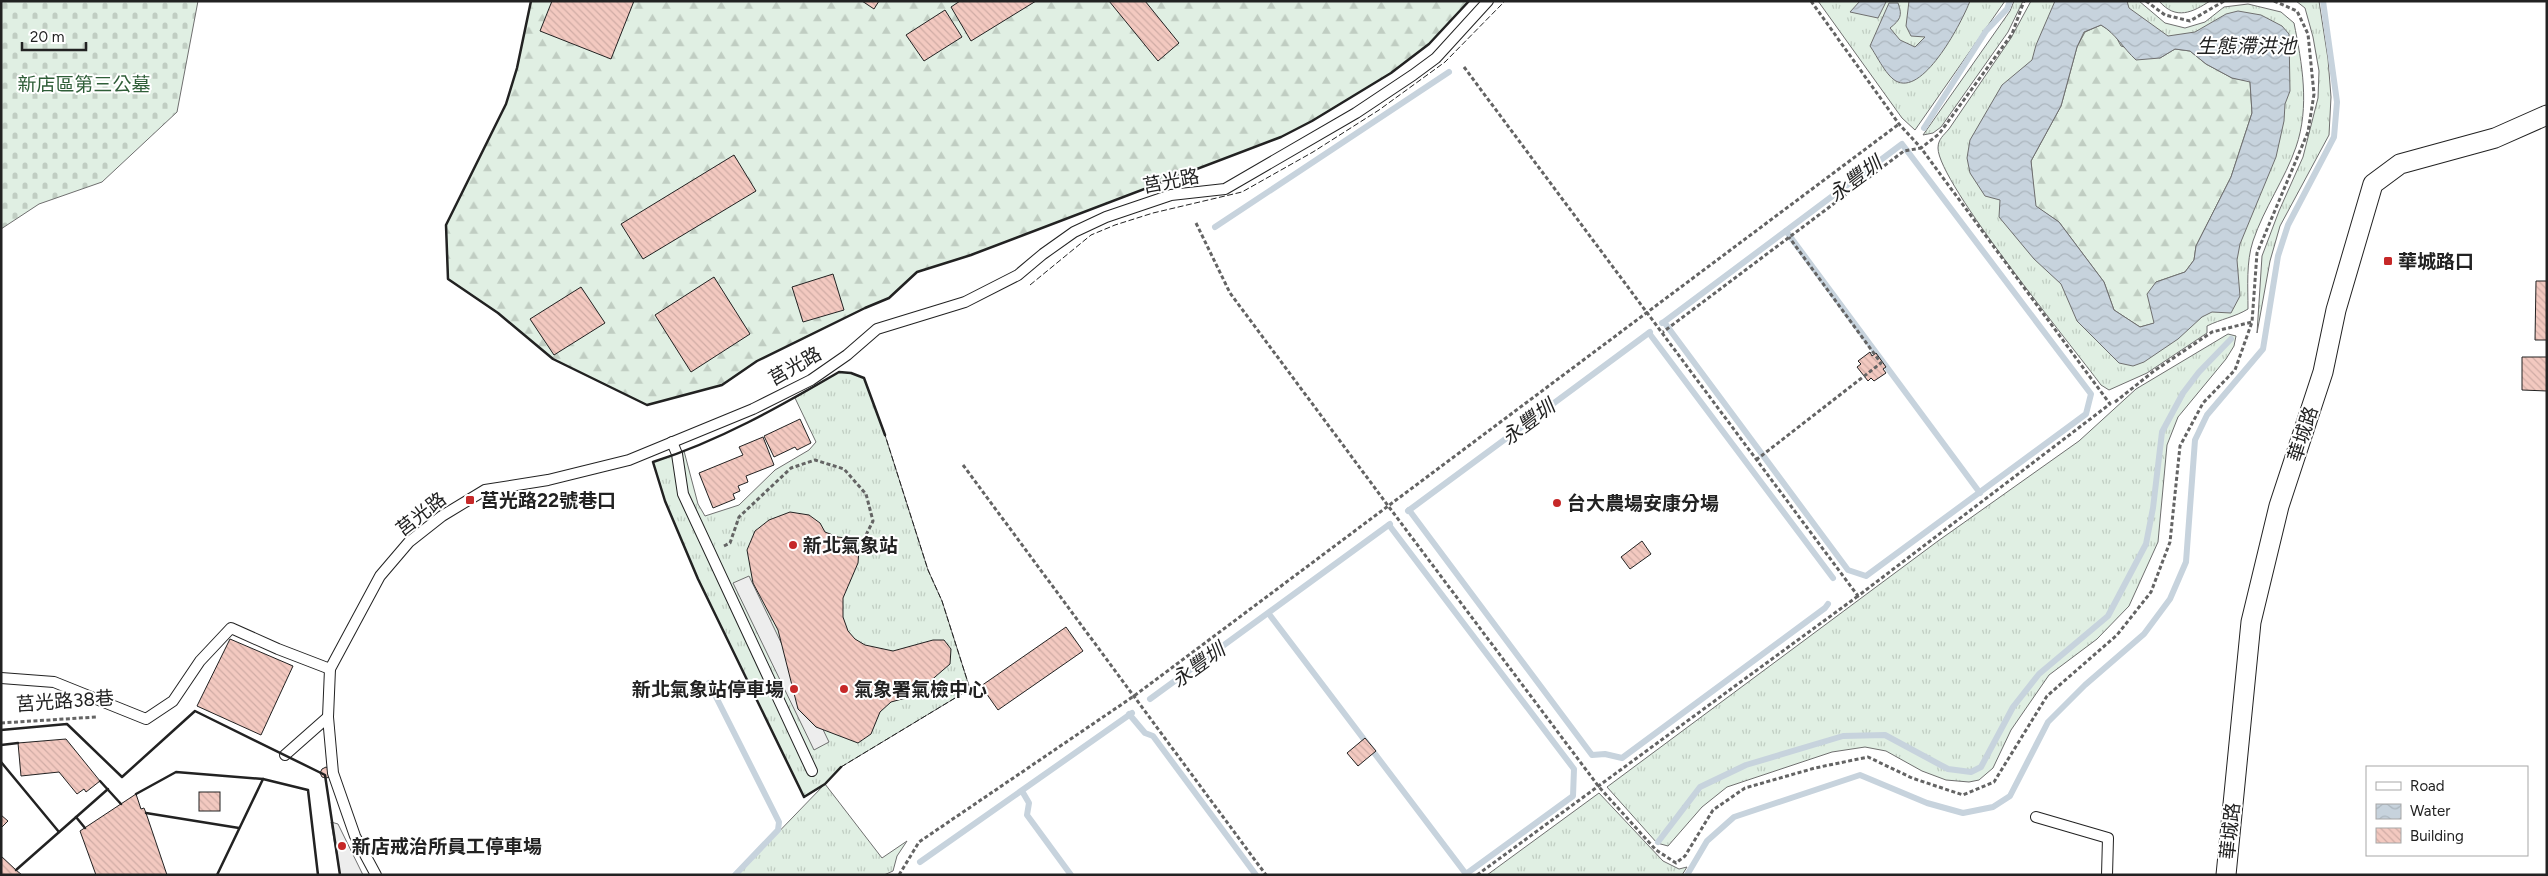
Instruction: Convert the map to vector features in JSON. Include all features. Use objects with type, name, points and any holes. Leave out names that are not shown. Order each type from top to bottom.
[{"type":"street","name":"華城路","points":[[2226,875],[2251,622],[2279,506],[2323,372],[2336,310],[2373,184],[2400,164],[2495,138],[2547,115]]},
{"type":"lane","name":"莒光路","points":[[376,875],[355,836],[333,773],[328,717],[330,669],[380,576],[409,542],[442,516],[485,490],[548,480],[629,460],[753,409],[810,380],[847,355],[877,329],[966,302],[1018,275],[1074,232],[1106,217],[1172,195],[1225,189],[1356,113],[1413,75],[1436,58],[1488,1]]},
{"type":"lane","points":[[672,442],[677,454],[683,494],[812,771]]},
{"type":"lane","name":"莒光路38巷","points":[[1,678],[54,682],[146,719],[174,700],[200,660],[231,628],[330,669]]},
{"type":"lane","points":[[284,755],[328,717]]},
{"type":"lane","points":[[2036,817],[2108,838],[2107,875]]},
{"type":"path","points":[[1476,875],[1858,596],[2110,404],[1921,148],[1899,124],[1811,1]]},
{"type":"path","points":[[1662,332],[1904,150],[1921,148],[1939,134],[2012,34],[2024,1]]},
{"type":"path","points":[[2146,1],[2165,15],[2190,21],[2224,1]]},
{"type":"path","points":[[1196,223],[1230,293],[1389,507],[1599,787],[1656,850],[1676,864],[1685,856],[1713,810],[1745,788],[1815,768],[1868,756],[1912,778],[1963,795],[1994,782],[2047,696],[2117,635],[2151,592],[2170,542],[2180,446],[2203,403],[2235,370],[2252,322],[2257,253],[2308,132],[2314,94],[2308,34],[2297,11],[2274,1]]},
{"type":"path","points":[[1464,67],[1858,596]]},
{"type":"path","points":[[899,875],[919,842],[1134,696],[1899,124]]},
{"type":"path","points":[[1756,460],[1881,363],[1789,237]]},
{"type":"path","points":[[2115,402],[2154,371],[2212,332],[2252,322]]},
{"type":"path","points":[[710,553],[730,543],[739,517],[791,468],[815,460],[844,469],[866,494],[873,521],[862,543]]},
{"type":"path","points":[[963,465],[1266,875]]},
{"type":"path","name":"莒光路38巷","points":[[1,723],[131,714]]},
{"type":"green space","name":"新店區第三公墓","points":[[1,1],[198,1],[177,112],[102,182],[39,204],[1,229]]},
{"type":"green space","points":[[531,1],[1469,1],[1429,44],[1391,73],[1312,121],[1281,137],[971,255],[917,272],[889,298],[757,361],[722,385],[647,405],[553,359],[498,313],[448,279],[446,225],[506,104],[517,68]]},
{"type":"green space","points":[[1818,1],[2005,1],[1915,130],[1902,118]]},
{"type":"green space","points":[[2014,1],[2023,1],[2008,32],[1941,127],[1933,133],[1923,135],[2010,11]]},
{"type":"green space","points":[[2031,1],[2139,1],[2165,23],[2185,28],[2205,22],[2224,7],[2248,4],[2281,12],[2294,23],[2302,69],[2303,116],[2296,147],[2253,241],[2248,266],[2248,309],[2207,326],[2207,333],[2147,373],[2109,390],[2101,385],[1982,228],[1944,167],[1938,148],[1942,137],[2011,38]]},
{"type":"green space","points":[[2159,1],[2210,1],[2191,11],[2178,13],[2165,7]]},
{"type":"green space","points":[[2296,1],[2319,1],[2328,59],[2331,97],[2329,135],[2280,226],[2270,261],[2257,333],[2262,256],[2279,211],[2303,157],[2318,98],[2319,71],[2313,37],[2305,8]]},
{"type":"green space","points":[[2101,25],[2114,33],[2121,46],[2160,58],[2175,49],[2190,51],[2206,64],[2232,78],[2250,81],[2252,113],[2231,177],[2196,246],[2194,260],[2185,272],[2156,282],[2155,323],[2140,327],[2114,310],[2104,282],[2059,222],[2035,206],[2031,161],[2061,106],[2077,47],[2085,32]]},
{"type":"green space","points":[[2228,334],[2236,336],[2234,346],[2226,359],[2178,417],[2167,445],[2158,542],[2129,606],[2097,639],[2049,675],[2011,730],[1993,768],[1979,780],[1969,782],[1946,780],[1922,771],[1886,751],[1865,747],[1832,752],[1727,787],[1702,807],[1668,846],[1657,843],[1607,787],[1938,541],[2079,441],[2136,389]]},
{"type":"green space","points":[[839,372],[851,373],[864,378],[885,435],[928,570],[942,601],[970,689],[841,767],[825,784],[882,858],[907,841],[897,856],[893,871],[884,875],[737,875],[823,786],[804,797],[698,579],[665,501],[653,462],[684,451],[698,504],[705,516],[739,505],[775,470],[809,450],[816,442],[795,398]]},
{"type":"green space","points":[[1599,793],[1663,861],[1679,869],[1687,867],[1682,875],[1487,875]]},
{"type":"shaded area","name":"新北氣象站停車場","points":[[749,576],[829,742],[814,750],[733,583]]},
{"type":"shaded area","name":"新店戒治所員工停車場","points":[[331,822],[338,824],[363,875],[340,875]]},
{"type":"water","points":[[1860,1],[1886,2],[1878,18],[1850,12]]},
{"type":"water","points":[[1909,1],[1970,1],[1951,39],[1941,54],[1920,77],[1909,83],[1894,80],[1870,46],[1889,3],[1898,3],[1900,7],[1900,17],[1890,28],[1900,40],[1915,47],[1925,37],[1911,36],[1906,26]]},
{"type":"water","name":"生態滯洪池","points":[[2055,1],[2127,1],[2129,8],[2168,36],[2195,32],[2226,14],[2238,11],[2261,15],[2282,26],[2289,34],[2290,91],[2285,104],[2284,121],[2276,157],[2240,244],[2237,260],[2240,296],[2231,313],[2212,312],[2202,317],[2178,339],[2144,362],[2133,366],[2119,363],[2077,321],[2061,284],[2034,259],[1999,217],[2000,200],[1985,196],[1970,173],[1967,158],[1970,140],[2002,85],[2032,60],[2036,45]],"holes":[[[2101,25],[2136,60],[2160,58],[2175,49],[2190,51],[2206,64],[2232,78],[2250,82],[2252,113],[2231,177],[2196,246],[2194,260],[2185,272],[2156,282],[2147,294],[2154,323],[2140,327],[2114,310],[2104,282],[2059,222],[2036,206],[2031,161],[2061,106],[2077,47],[2084,32]]]},
{"type":"building","points":[[552,1],[634,1],[611,59],[540,31]]},
{"type":"building","points":[[862,1],[879,1],[874,9]]},
{"type":"building","points":[[960,1],[1036,1],[971,41],[951,7]]},
{"type":"building","points":[[1109,1],[1145,1],[1179,43],[1158,61]]},
{"type":"building","points":[[945,10],[962,37],[924,61],[906,35]]},
{"type":"building","points":[[734,155],[756,191],[643,259],[621,224]]},
{"type":"building","points":[[833,274],[844,310],[803,322],[792,287]]},
{"type":"building","points":[[714,277],[750,334],[691,372],[655,315]]},
{"type":"building","points":[[2536,281],[2547,281],[2547,340],[2535,340]]},
{"type":"building","points":[[581,287],[605,323],[554,355],[530,319]]},
{"type":"building","points":[[1870,352],[1872,356],[1876,353],[1886,367],[1883,369],[1886,373],[1874,381],[1871,378],[1868,381],[1857,367],[1861,364],[1858,361]]},
{"type":"building","points":[[2522,357],[2547,357],[2547,391],[2522,390]]},
{"type":"building","points":[[800,419],[811,443],[797,450],[795,447],[774,457],[764,436]]},
{"type":"building","points":[[763,437],[774,465],[746,476],[748,482],[738,486],[740,491],[733,494],[735,499],[713,508],[699,473],[743,455],[739,447]]},
{"type":"building","points":[[790,512],[809,515],[820,523],[825,532],[838,537],[854,539],[859,550],[858,563],[843,598],[843,617],[848,631],[855,639],[865,645],[893,651],[933,640],[944,640],[951,649],[950,664],[913,696],[891,702],[880,712],[871,734],[858,743],[816,727],[798,709],[778,630],[753,583],[747,550],[755,531],[769,520]]},
{"type":"building","points":[[1642,541],[1651,554],[1630,569],[1621,557]]},
{"type":"building","points":[[1066,627],[1083,651],[998,710],[981,686]]},
{"type":"building","points":[[230,639],[293,666],[261,735],[197,706]]},
{"type":"building","points":[[1365,738],[1376,751],[1358,766],[1347,753]]},
{"type":"building","points":[[66,739],[100,781],[86,792],[84,789],[77,794],[59,772],[21,776],[18,743]]},
{"type":"building","points":[[326,767],[330,769],[330,777],[326,778],[322,777],[320,773]]},
{"type":"building","points":[[199,792],[220,792],[220,811],[199,811]]},
{"type":"building","points":[[136,794],[141,809],[144,808],[146,813],[167,875],[96,875],[80,831]]},
{"type":"building","points":[[1,815],[8,821],[1,828]]},
{"type":"building","points":[[1,856],[16,870],[22,875],[1,875]]},
{"type":"waterway","name":"永豐圳","points":[[1924,128],[1986,31],[2007,9],[2010,1]]},
{"type":"waterway","points":[[1687,875],[1707,841],[1734,817],[1860,775],[1927,803],[1963,813],[1993,807],[2010,796],[2048,722],[2085,685],[2144,634],[2170,599],[2186,562],[2195,440],[2207,415],[2263,349],[2278,256],[2288,225],[2334,137],[2337,102],[2323,1]]},
{"type":"waterway","points":[[1215,227],[1449,72]]},
{"type":"waterway","points":[[1662,323],[1902,144],[2091,394],[2086,414],[1866,576],[1848,570],[1664,322]]},
{"type":"waterway","points":[[1786,231],[1980,493]]},
{"type":"waterway","name":"永豐圳","points":[[1408,511],[1650,332]]},
{"type":"waterway","points":[[1649,333],[1833,578]]},
{"type":"waterway","points":[[1658,842],[1700,787],[1746,765],[1843,736],[1885,735],[1948,769],[1971,772],[1981,767],[2013,707],[2039,674],[2108,616],[2146,544],[2153,508],[2162,432],[2183,393],[2199,372],[2231,339]]},
{"type":"waterway","points":[[1409,510],[1592,755],[1605,754],[1622,758],[1828,604]]},
{"type":"waterway","name":"永豐圳","points":[[1150,699],[1390,524]]},
{"type":"waterway","points":[[1269,614],[1466,874],[1573,796],[1574,769],[1389,525]]},
{"type":"waterway","points":[[709,683],[779,822],[778,830],[735,875]]},
{"type":"waterway","name":"永豐圳","points":[[920,862],[1132,713]]},
{"type":"waterway","points":[[1129,714],[1145,733],[1153,736],[1256,875]]},
{"type":"waterway","points":[[1022,791],[1029,803],[1027,815],[1071,875]]},
{"type":"fence","points":[[1030,285],[1091,235],[1153,213],[1242,192],[1313,152],[1379,110],[1445,62],[1505,1]]},
{"type":"fence","points":[[841,767],[970,689],[942,601],[928,570],[885,435]]},
{"type":"wall","points":[[531,1],[517,68],[506,104],[446,225],[448,279],[498,313],[553,359],[647,405],[722,385],[757,361],[889,298],[917,272],[971,255],[1281,137],[1312,121],[1391,73],[1429,44],[1469,1]]},
{"type":"wall","points":[[841,767],[825,784],[804,797],[698,579],[665,501],[653,462],[725,434],[839,372],[851,373],[864,378],[885,435]]},
{"type":"wall","points":[[1,730],[67,724],[122,777],[195,711],[325,775],[340,875]]},
{"type":"wall","points":[[1,745],[18,743]]},
{"type":"wall","points":[[1,762],[59,832]]},
{"type":"wall","points":[[136,794],[176,772],[263,779],[308,790],[318,875]]},
{"type":"wall","points":[[217,875],[263,779]]},
{"type":"wall","points":[[100,781],[121,804]]},
{"type":"wall","points":[[16,870],[108,789]]},
{"type":"wall","points":[[146,813],[239,828]]},
{"type":"wall","points":[[76,817],[85,828]]},
{"type":"place","name":"華城路口","points":[[2388,261]]},
{"type":"place","name":"莒光路22號巷口","points":[[470,500]]},
{"type":"place","name":"台大農場安康分場","points":[[1557,503]]},
{"type":"place","name":"新北氣象站","points":[[793,545]]},
{"type":"place","name":"新北氣象站停車場","points":[[794,689]]},
{"type":"place","name":"氣象署氣檢中心","points":[[844,689]]},
{"type":"place","name":"新店戒治所員工停車場","points":[[342,846]]}]
